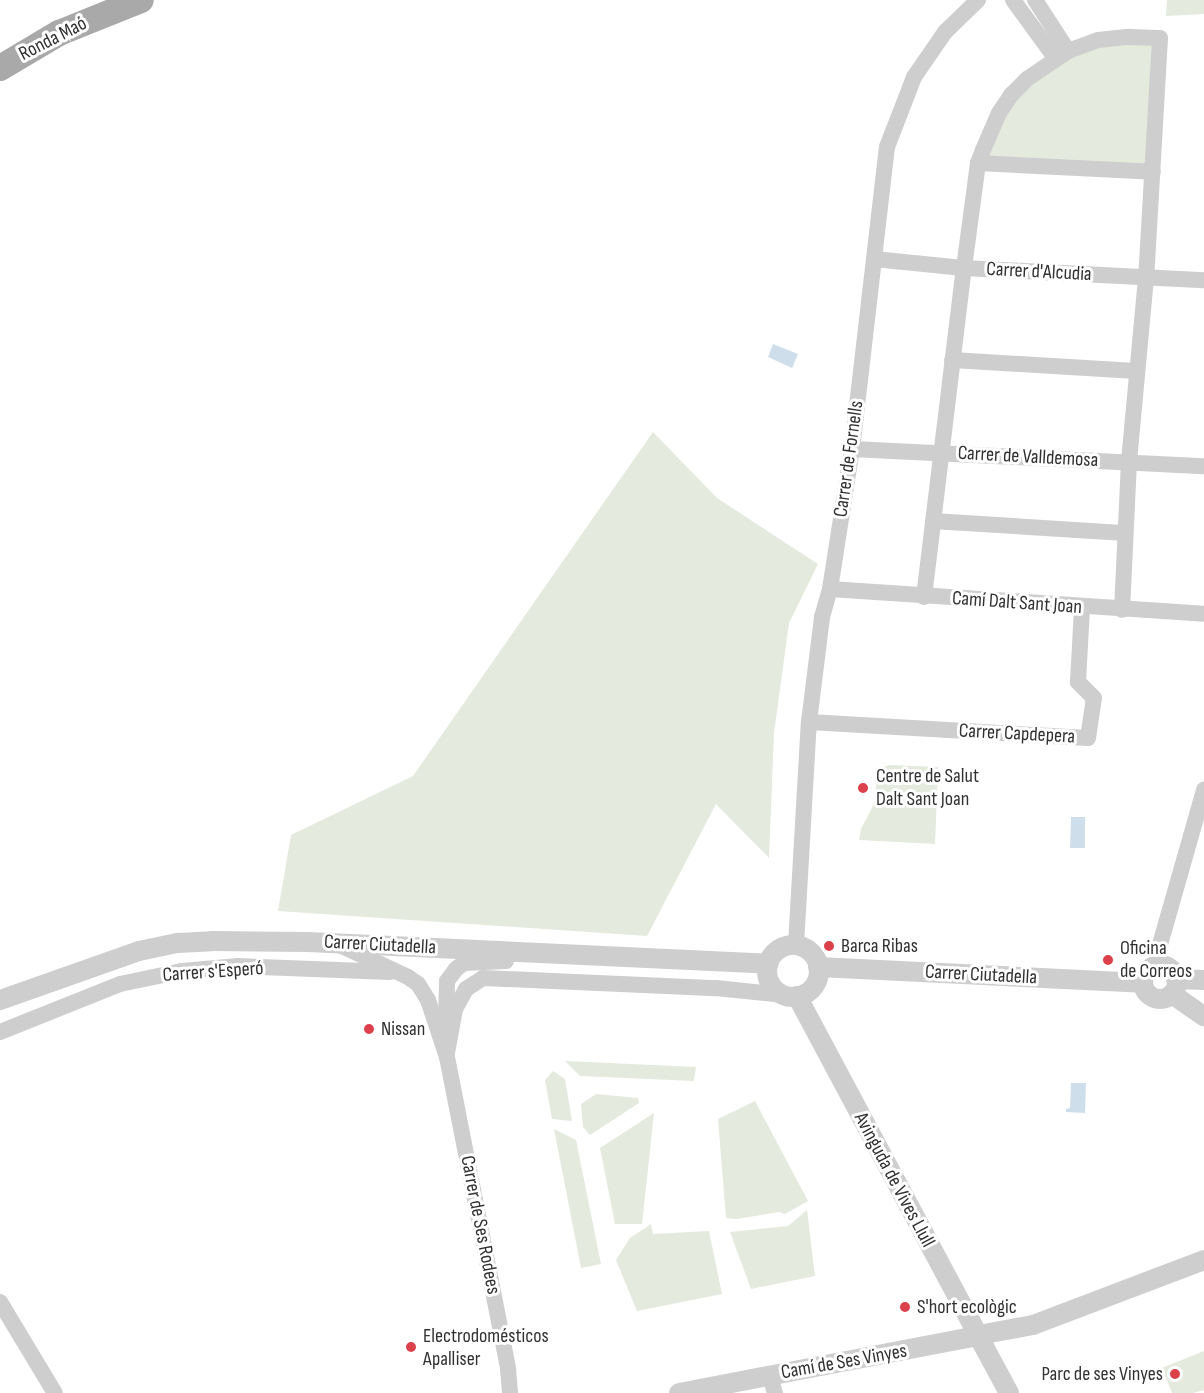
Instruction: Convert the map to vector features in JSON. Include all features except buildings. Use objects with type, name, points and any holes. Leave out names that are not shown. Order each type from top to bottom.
[{"type":"main road","name":"Ronda Maó","points":[[0,68],[59,33],[141,0]]},
{"type":"street","name":"Carrer de Fornells","points":[[796,945],[809,722],[822,617],[830,589],[852,450],[887,147],[914,76],[939,41],[978,0]]},
{"type":"street","points":[[1013,0],[1062,55]]},
{"type":"street","points":[[1035,0],[1062,55]]},
{"type":"street","points":[[924,597],[978,163],[999,113],[1011,95],[1027,79],[1062,55],[1098,40],[1129,37],[1160,38],[1146,278],[1129,462],[1122,610]]},
{"type":"street","points":[[978,163],[1153,172]]},
{"type":"street","name":"Carrer d'Alcudia","points":[[874,259],[964,267],[1204,280]]},
{"type":"street","points":[[952,360],[1136,371]]},
{"type":"street","name":"Carrer de Valldemosa","points":[[852,450],[1204,466]]},
{"type":"street","points":[[933,520],[1126,533]]},
{"type":"street","name":"Camí Dalt Sant Joan","points":[[830,589],[1204,614]]},
{"type":"street","name":"Carrer Capdepera","points":[[809,722],[1088,738],[1094,698],[1078,682],[1082,607]]},
{"type":"street","points":[[1158,965],[1157,955],[1204,790]]},
{"type":"street","name":"Carrer Ciutadella","points":[[0,1000],[98,964],[178,943],[250,940],[336,943],[768,964]]},
{"type":"street","name":"Carrer de Ses Rodees","points":[[336,943],[418,984],[428,1000],[447,1057],[508,1369],[510,1393]]},
{"type":"street","points":[[796,945],[810,952],[818,967],[814,986],[791,995],[771,985],[768,964],[777,951],[796,945]]},
{"type":"street","name":"Carrer de Ses Rodees","points":[[447,1057],[445,995],[447,981],[456,969],[464,963],[484,960],[540,961],[558,954]]},
{"type":"street","points":[[1204,980],[1174,986],[1162,998],[1151,997],[1143,983],[1149,969],[1158,965],[1168,967],[1174,986],[1204,1016]]},
{"type":"street","name":"Carrer s'Esperó","points":[[0,1032],[120,984],[182,970],[238,966],[400,973]]},
{"type":"street","name":"Carrer Ciutadella","points":[[818,967],[1143,983]]},
{"type":"street","name":"Carrer de Ses Rodees","points":[[447,1057],[455,1009],[466,989],[483,978],[716,988],[791,995]]},
{"type":"street","name":"Avinguda de Vives Llull","points":[[791,995],[814,1028],[1010,1393]]},
{"type":"street","name":"Camí de Ses Vinyes","points":[[680,1393],[773,1384],[1033,1325],[1204,1260]]},
{"type":"street","points":[[0,1302],[55,1393]]},
{"type":"shaded area","points":[[1167,0],[1204,0],[1204,14],[1166,16]]},
{"type":"shaded area","points":[[1152,44],[1146,166],[985,158],[1012,104],[1049,70],[1095,46]]},
{"type":"shaded area","points":[[653,432],[717,498],[818,564],[789,623],[774,733],[769,858],[716,804],[647,936],[278,911],[291,835],[413,776]]},
{"type":"shaded area","points":[[889,765],[938,767],[935,844],[859,840],[861,829],[874,804],[878,769]]},
{"type":"shaded area","points":[[565,1061],[696,1067],[694,1081],[580,1076]]},
{"type":"shaded area","points":[[553,1071],[565,1079],[572,1121],[552,1119],[545,1080]]},
{"type":"shaded area","points":[[596,1094],[638,1098],[639,1103],[590,1135],[583,1127],[581,1104]]},
{"type":"shaded area","points":[[755,1101],[808,1201],[785,1214],[779,1212],[737,1219],[726,1218],[718,1119]]},
{"type":"shaded area","points":[[654,1113],[642,1224],[615,1224],[600,1148]]},
{"type":"shaded area","points":[[554,1129],[576,1140],[601,1264],[581,1268]]},
{"type":"shaded area","points":[[807,1210],[815,1276],[751,1289],[730,1232],[788,1226]]},
{"type":"shaded area","points":[[651,1224],[653,1234],[709,1231],[722,1294],[637,1311],[616,1260],[630,1238]]},
{"type":"shaded area","name":"Parc de ses Vinyes","points":[[1204,1351],[1204,1390],[1193,1393],[1172,1393],[1162,1368]]},
{"type":"water","points":[[773,344],[798,354],[792,368],[768,357]]},
{"type":"water","points":[[1071,817],[1085,817],[1085,848],[1070,848]]},
{"type":"water","points":[[1071,1083],[1086,1083],[1085,1113],[1066,1112],[1066,1109],[1070,1108]]},
{"type":"place","name":"Centre de Salut Dalt Sant Joan","points":[[863,788]]},
{"type":"place","name":"Barca Ribas","points":[[829,946]]},
{"type":"place","name":"Oficina de Correos","points":[[1108,960]]},
{"type":"place","name":"Nissan","points":[[369,1029]]},
{"type":"place","name":"S'hort ecològic","points":[[905,1307]]},
{"type":"place","name":"Electrodomésticos Apalliser","points":[[411,1347]]},
{"type":"place","name":"Parc de ses Vinyes","points":[[1175,1374]]}]
